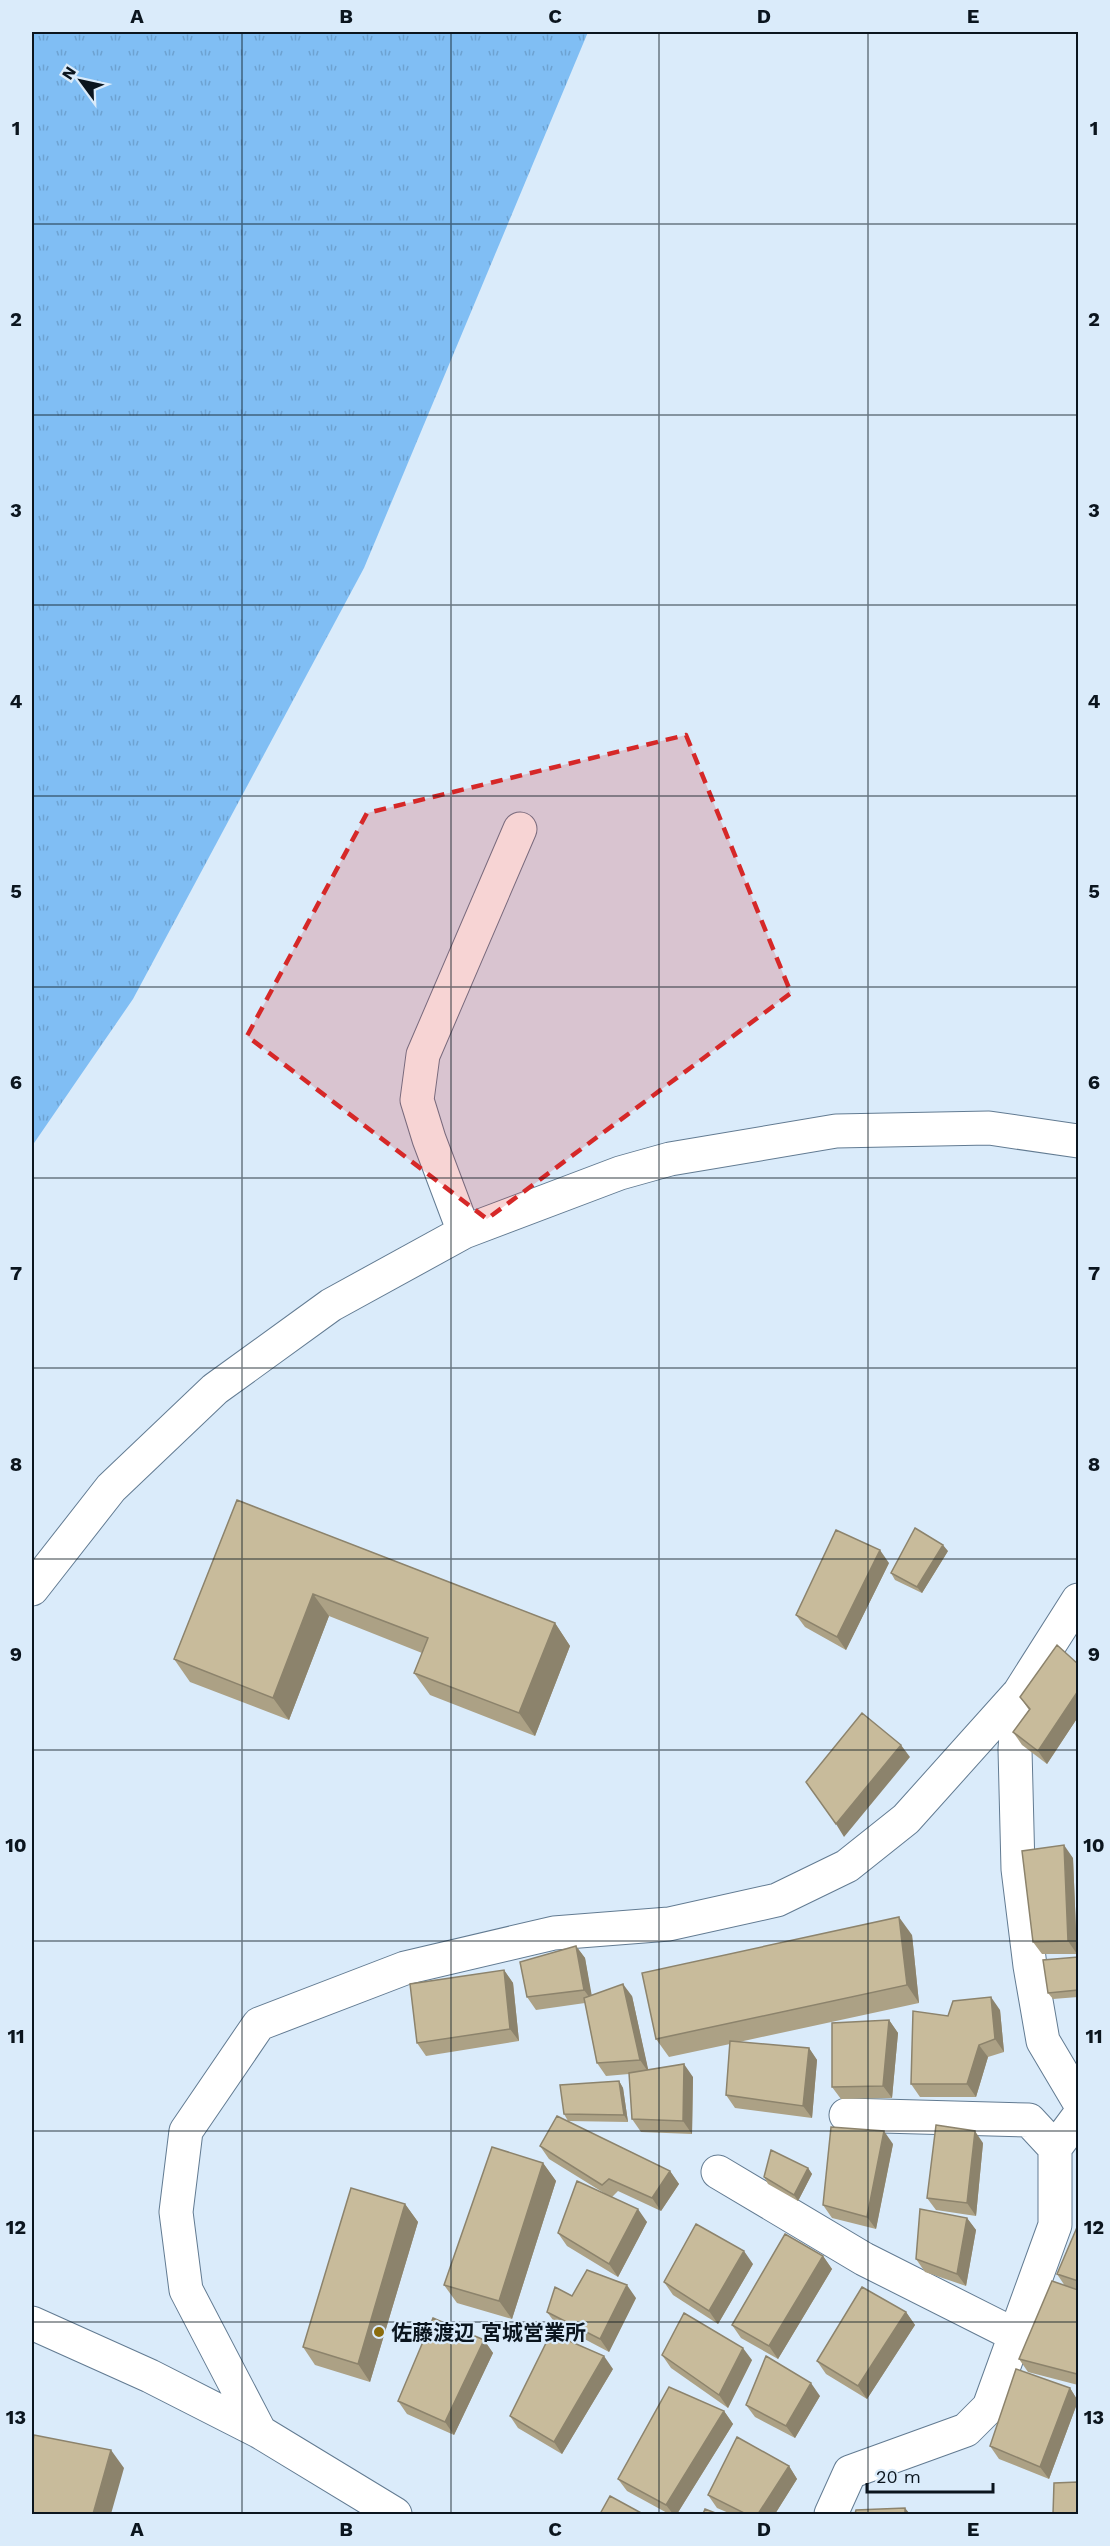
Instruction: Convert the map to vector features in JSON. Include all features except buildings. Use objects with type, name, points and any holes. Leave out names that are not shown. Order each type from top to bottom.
[{"type":"street","points":[[464,1232],[417,1100],[423,1055],[520,829]]},
{"type":"street","points":[[32,1589],[111,1488],[215,1389],[331,1305],[464,1232],[620,1173],[670,1159],[836,1131],[989,1128],[1078,1141]]},
{"type":"street","points":[[260,2432],[186,2290],[176,2212],[186,2131],[259,2024],[405,1968],[554,1933],[669,1924],[777,1900],[847,1866],[906,1819],[1019,1693],[1078,1600]]},
{"type":"street","points":[[1019,1693],[1015,1749],[1018,1869],[1030,1966],[1043,2041],[1078,2100]]},
{"type":"street","points":[[846,2115],[1029,2120],[1055,2148]]},
{"type":"street","points":[[831,2514],[850,2472],[966,2430],[989,2407],[1055,2225],[1055,2148],[1078,2117]]},
{"type":"street","points":[[718,2172],[864,2259],[1015,2335]]},
{"type":"street","points":[[32,2323],[150,2376],[260,2432],[395,2514]]},
{"type":"highlighted area","points":[[686,735],[791,993],[487,1219],[247,1036],[367,813]]},
{"type":"green space","points":[[32,32],[588,32],[364,568],[133,999],[32,1146]]},
{"type":"place","name":"佐藤渡辺 宮城営業所","points":[[379,2332]]}]
